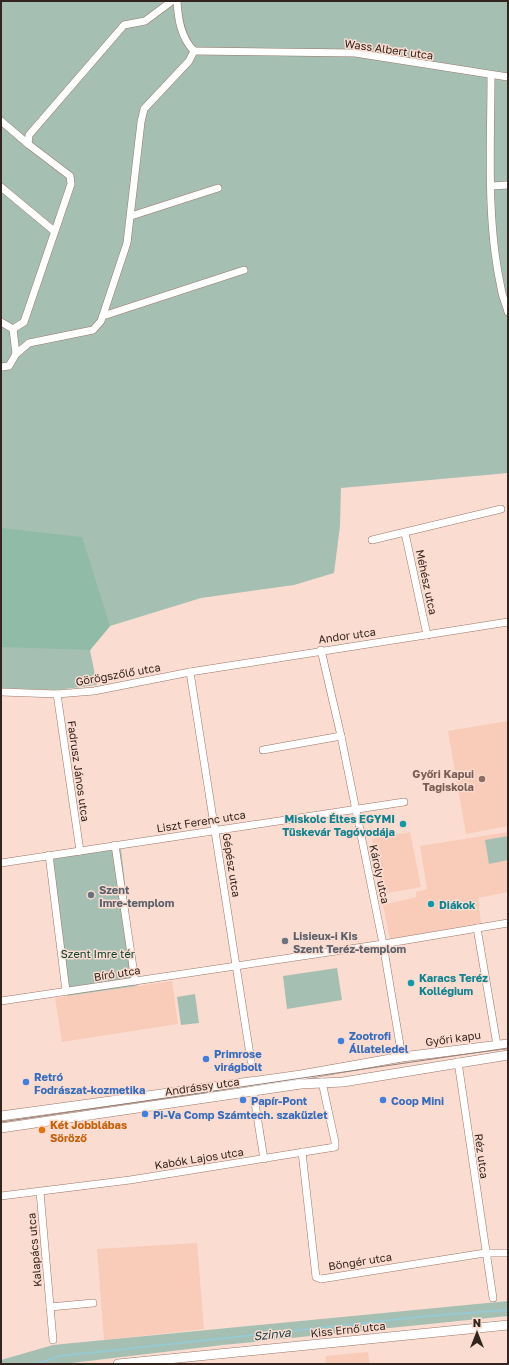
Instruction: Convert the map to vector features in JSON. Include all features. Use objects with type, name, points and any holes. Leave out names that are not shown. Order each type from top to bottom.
[{"type":"street","points":[[28,144],[29,135],[124,25],[145,22],[172,1]]},
{"type":"street","points":[[1,367],[9,366],[16,354],[29,344],[93,330],[103,316],[127,243],[141,122],[144,109],[190,60],[194,52],[187,44],[178,21],[176,1]]},
{"type":"street","name":"Wass Albert utca","points":[[194,52],[355,53],[491,76],[508,77]]},
{"type":"street","points":[[491,76],[491,186],[494,244],[508,312]]},
{"type":"street","points":[[1,121],[70,176],[71,184],[24,322],[14,329]]},
{"type":"street","points":[[491,186],[508,185]]},
{"type":"street","points":[[1,187],[54,231]]},
{"type":"street","points":[[131,216],[218,188]]},
{"type":"street","points":[[103,316],[244,270]]},
{"type":"street","points":[[1,322],[14,329]]},
{"type":"street","points":[[14,329],[16,354]]},
{"type":"street","points":[[372,540],[501,509]]},
{"type":"street","name":"Méhész utca","points":[[405,533],[427,635]]},
{"type":"street","name":"Andor utca","points":[[190,672],[320,650],[508,622]]},
{"type":"street","name":"Károly utca","points":[[320,650],[341,736],[384,944],[402,1058]]},
{"type":"street","name":"Görögszőlő utca","points":[[1,692],[57,694],[94,692],[190,672]]},
{"type":"street","name":"Gépész utca","points":[[190,672],[216,830],[251,1061]]},
{"type":"street","name":"Fadrusz János utca","points":[[57,694],[80,851]]},
{"type":"street","points":[[264,750],[341,736]]},
{"type":"street","name":"Liszt Ferenc utca","points":[[1,863],[404,802]]},
{"type":"street","points":[[115,845],[135,981]]},
{"type":"street","points":[[48,856],[66,991]]},
{"type":"street","name":"Bíró utca","points":[[1,1001],[384,944],[508,923]]},
{"type":"street","points":[[477,928],[497,1045]]},
{"type":"street","name":"Győri kapu","points":[[402,1058],[508,1044]]},
{"type":"street","points":[[458,1062],[508,1055]]},
{"type":"street","name":"Andrássy utca","points":[[1,1116],[301,1075],[402,1058]]},
{"type":"street","name":"Andrássy utca","points":[[1,1128],[253,1091],[322,1082],[343,1082],[458,1062]]},
{"type":"street","name":"Réz utca","points":[[458,1062],[492,1298]]},
{"type":"street","name":"Kabók Lajos utca","points":[[1,1196],[40,1192],[335,1147],[322,1082]]},
{"type":"street","points":[[253,1091],[264,1159]]},
{"type":"street","name":"Böngér utca","points":[[302,1152],[316,1277],[321,1278],[485,1253]]},
{"type":"street","name":"Kalapács utca","points":[[40,1192],[53,1340]]},
{"type":"street","points":[[485,1253],[508,1253]]},
{"type":"street","points":[[50,1307],[93,1303]]},
{"type":"street","name":"Kiss Ernő utca","points":[[118,1364],[508,1325]]},
{"type":"shaded area","name":"Győri Kapui Tagiskola","points":[[508,721],[508,826],[466,834],[448,731]]},
{"type":"shaded area","points":[[410,832],[421,887],[382,894],[372,839]]},
{"type":"shaded area","points":[[508,832],[508,892],[478,898],[481,923],[390,939],[383,905],[416,897],[416,892],[427,889],[420,846]]},
{"type":"shaded area","points":[[172,981],[178,1024],[62,1042],[55,998]]},
{"type":"shaded area","points":[[197,1243],[204,1329],[104,1340],[97,1249]]},
{"type":"shaded area","points":[[368,1352],[370,1364],[325,1364],[326,1356]]},
{"type":"green space","points":[[1,1],[508,1],[508,473],[341,488],[340,526],[334,573],[294,585],[201,598],[110,626],[90,650],[97,685],[57,690],[1,688]]},
{"type":"green space","points":[[1,528],[82,537],[110,626],[90,650],[1,647]]},
{"type":"green space","points":[[508,836],[508,860],[489,864],[485,840]]},
{"type":"green space","name":"Szent Imre tér","points":[[121,849],[137,986],[67,996],[52,858]]},
{"type":"green space","points":[[337,968],[342,1000],[287,1009],[283,976]]},
{"type":"green space","points":[[195,994],[199,1023],[181,1025],[177,997]]},
{"type":"green space","points":[[508,1301],[508,1316],[223,1345],[63,1364],[1,1364],[1,1360],[53,1345]]},
{"type":"waterway","name":"Szinva","points":[[36,1364],[60,1356],[428,1316],[508,1310]]},
{"type":"tram line","points":[[1,1122],[508,1048]]},
{"type":"place","name":"Győri Kapui Tagiskola","points":[[482,779]]},
{"type":"place","name":"Miskolc Éltes EGYMI Tüskevár Tagóvodája","points":[[403,824]]},
{"type":"place","name":"Szent Imre-templom","points":[[91,895]]},
{"type":"place","name":"Diákok","points":[[431,904]]},
{"type":"place","name":"Lisieux-i Kis Szent Teréz-templom","points":[[285,941]]},
{"type":"place","name":"Karacs Teréz Kollégium","points":[[411,983]]},
{"type":"place","name":"Zootrofi Állateledel","points":[[341,1041]]},
{"type":"place","name":"Primrose virágbolt","points":[[206,1059]]},
{"type":"place","name":"Retró Fodrászat-kozmetika","points":[[26,1082]]},
{"type":"place","name":"Papír-Pont","points":[[243,1100]]},
{"type":"place","name":"Coop Mini","points":[[383,1100]]},
{"type":"place","name":"Pi-Va Comp Számtech. szaküzlet","points":[[145,1114]]},
{"type":"place","name":"Két Jobblábas Söröző","points":[[42,1130]]}]
